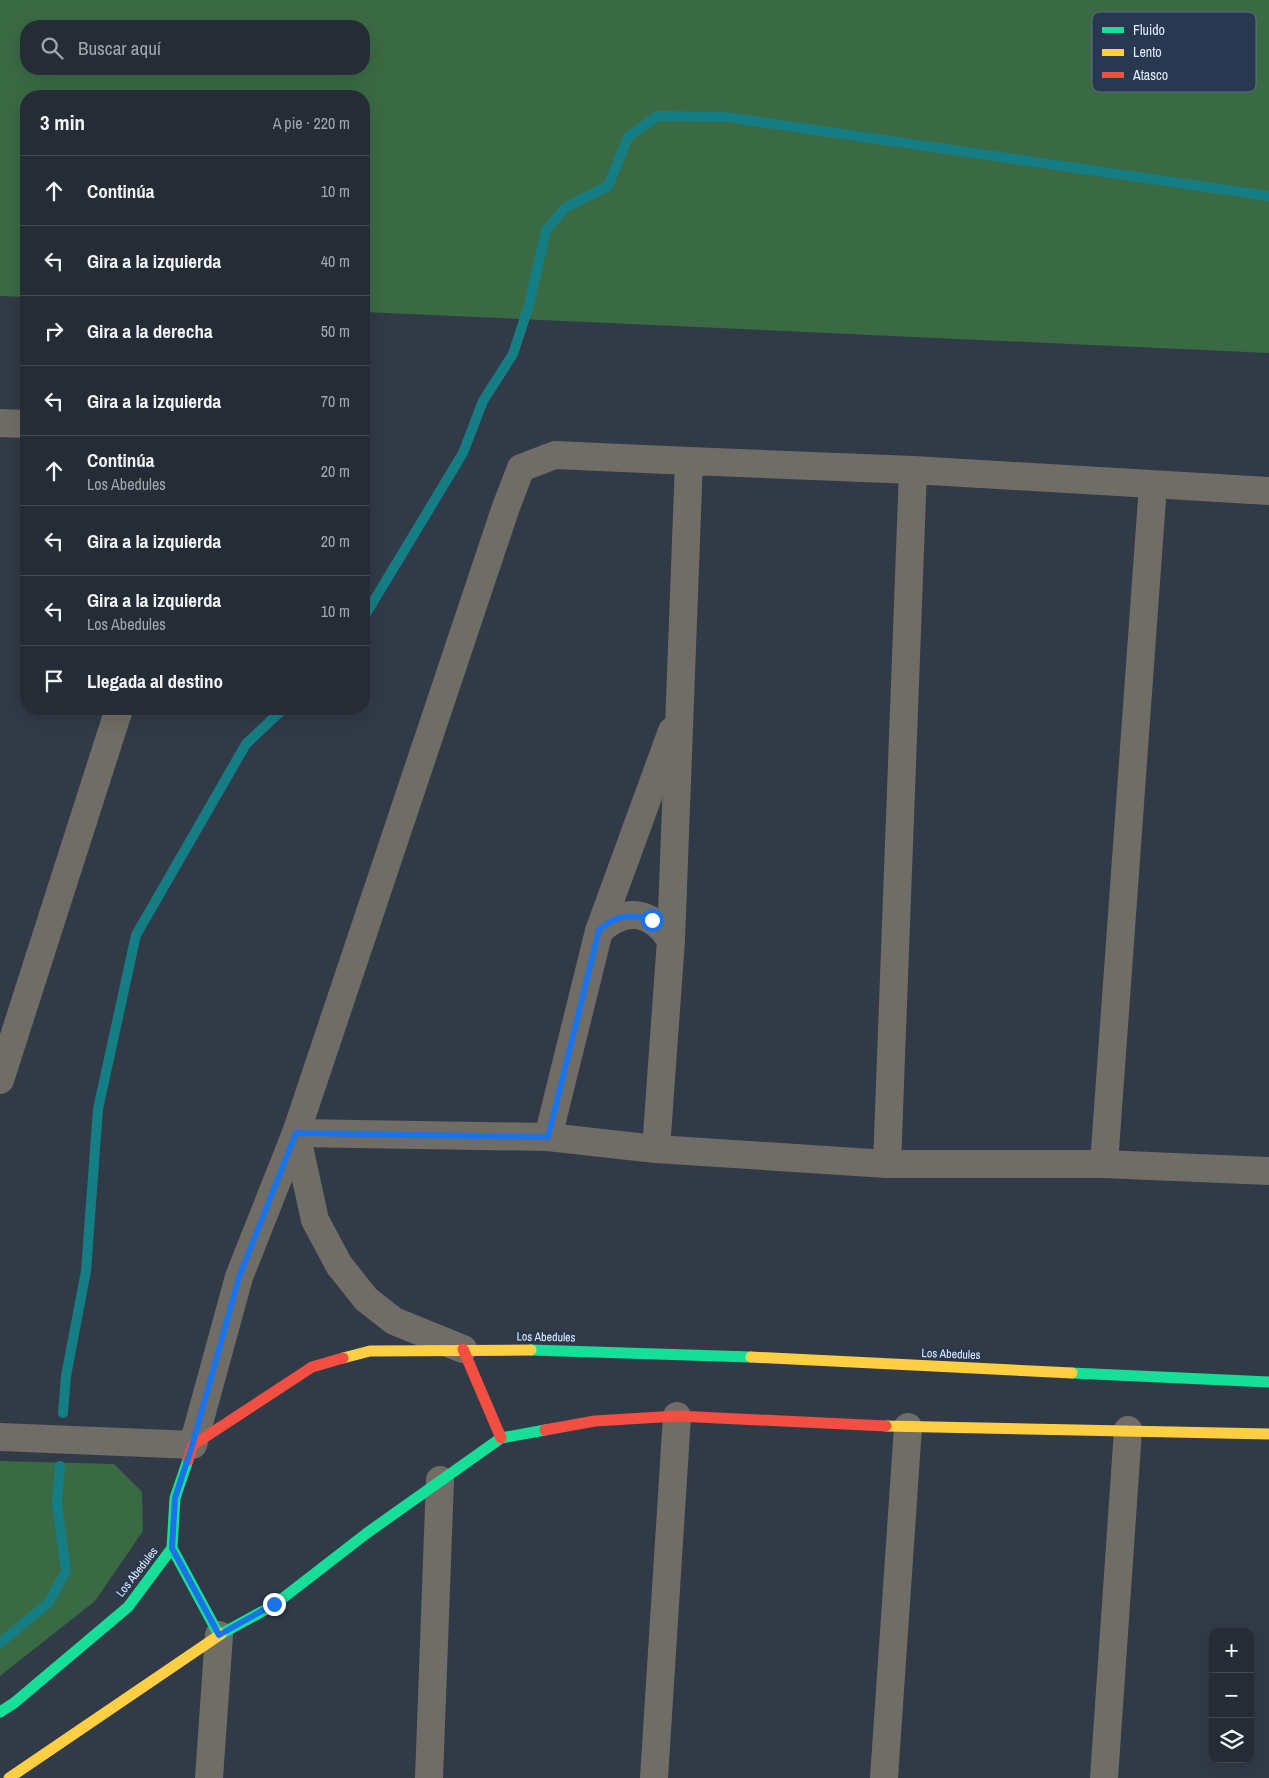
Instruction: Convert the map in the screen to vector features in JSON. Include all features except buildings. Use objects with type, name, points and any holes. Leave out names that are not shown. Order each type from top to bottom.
[{"type":"street","points":[[0,423],[20,424]]},
{"type":"street","points":[[0,1437],[192,1446],[239,1277],[296,1133],[506,507],[521,468],[555,455],[914,470],[1269,491]]},
{"type":"street","points":[[656,1149],[671,940],[689,461]]},
{"type":"street","points":[[887,1164],[914,470]]},
{"type":"street","points":[[1104,1164],[1153,485]]},
{"type":"street","points":[[548,1137],[599,930],[681,706]]},
{"type":"street","points":[[0,1080],[117,715]]},
{"type":"street","points":[[599,930],[610,921],[623,916],[638,915],[652,920],[663,928],[671,940]]},
{"type":"street","points":[[296,1133],[548,1137],[656,1149],[887,1164],[1104,1164],[1269,1171]]},
{"type":"street","points":[[296,1133],[315,1220],[339,1265],[366,1299],[394,1321],[463,1349],[500,1438]]},
{"type":"street","name":"Los Abedules","points":[[0,1712],[14,1703],[128,1607],[172,1548],[175,1498],[192,1446],[312,1366],[370,1350],[463,1349],[640,1352],[1269,1382]]},
{"type":"street","points":[[654,1778],[677,1416]]},
{"type":"street","points":[[9,1778],[219,1635],[274,1604],[366,1533],[500,1438],[595,1421],[677,1416],[908,1427],[1269,1434]]},
{"type":"street","points":[[884,1778],[908,1427]]},
{"type":"street","points":[[1104,1778],[1128,1430]]},
{"type":"street","points":[[428,1778],[440,1480]]},
{"type":"street","points":[[172,1548],[219,1635],[209,1778]]},
{"type":"green space","points":[[0,0],[1269,0],[1269,353],[370,312],[370,90],[20,90],[20,297],[0,296]]},
{"type":"green space","points":[[0,1461],[114,1464],[142,1492],[143,1531],[95,1601],[0,1676]]},
{"type":"waterway","points":[[370,607],[463,453],[483,401],[513,354],[529,305],[546,230],[566,207],[608,186],[628,137],[657,116],[726,117],[1269,196]]},
{"type":"waterway","points":[[63,1413],[66,1376],[86,1271],[98,1109],[136,935],[246,744],[277,715]]},
{"type":"waterway","points":[[0,1643],[49,1602],[66,1571],[57,1504],[60,1466]]},
{"type":"traffic: fast","points":[[531,1350],[751,1357]]},
{"type":"traffic: fast","points":[[1072,1373],[1269,1382]]},
{"type":"traffic: fast","points":[[221,1634],[274,1605],[367,1533],[501,1438],[545,1430]]},
{"type":"traffic: fast","points":[[0,1712],[14,1703],[128,1607],[172,1548],[175,1498],[188,1460]]},
{"type":"traffic: fast","points":[[172,1548],[219,1635]]},
{"type":"traffic: slow","points":[[343,1358],[370,1351],[531,1350]]},
{"type":"traffic: slow","points":[[751,1357],[1072,1373]]},
{"type":"traffic: slow","points":[[886,1426],[1269,1434]]},
{"type":"traffic: slow","points":[[9,1778],[221,1634]]},
{"type":"traffic: jam","points":[[463,1349],[501,1438]]},
{"type":"traffic: jam","points":[[188,1460],[193,1445],[312,1367],[343,1358]]},
{"type":"traffic: jam","points":[[545,1430],[595,1421],[677,1416],[886,1426]]},
{"type":"route","points":[[274,1604],[219,1635],[172,1548],[175,1498],[192,1446],[239,1277],[296,1133],[548,1137],[599,930],[610,921],[623,916],[638,915],[652,920]]}]
